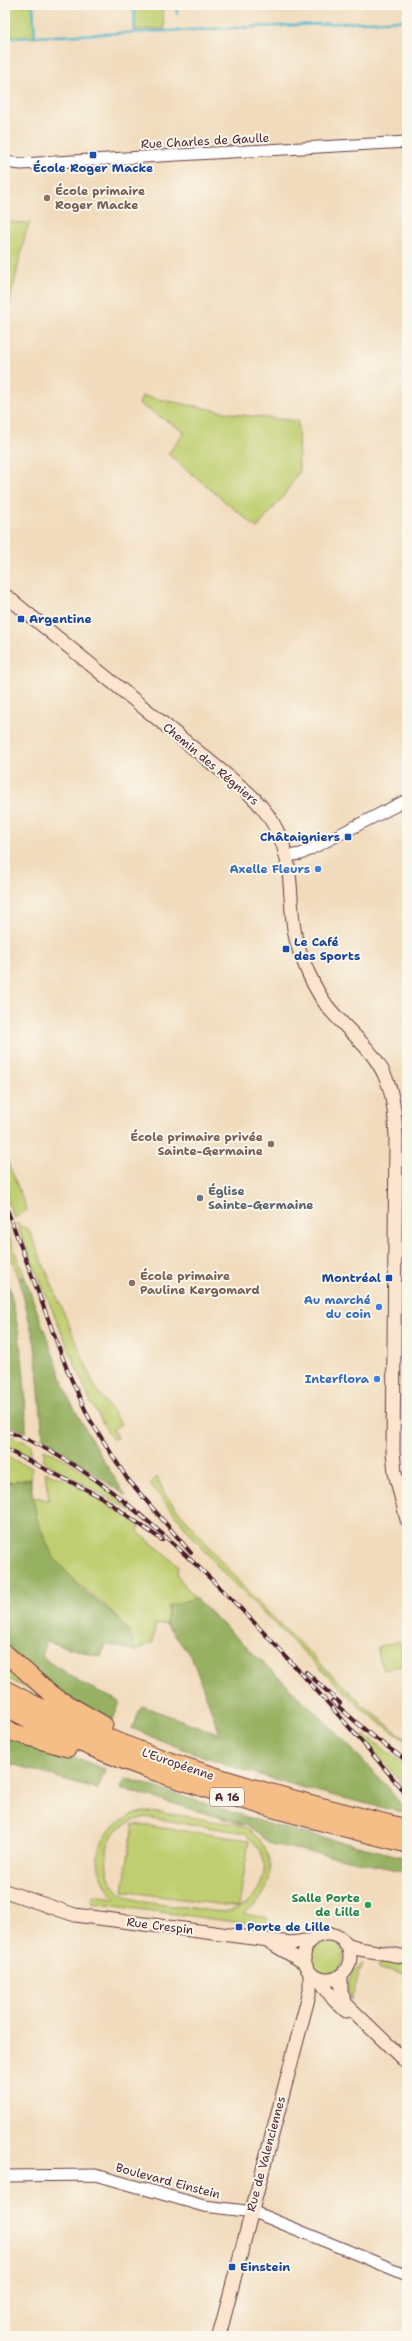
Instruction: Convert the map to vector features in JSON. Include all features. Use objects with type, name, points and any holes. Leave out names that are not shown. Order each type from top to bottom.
[{"type":"highway","points":[[5,1653],[52,1695],[99,1743]]},
{"type":"highway","name":"L'Européenne","points":[[5,1689],[99,1743]]},
{"type":"highway","name":"L'Européenne","points":[[5,1706],[136,1757],[212,1784],[407,1844]]},
{"type":"highway","points":[[5,1730],[50,1742],[99,1743],[212,1784]]},
{"type":"highway","name":"L'Européenne","points":[[212,1784],[302,1802],[403,1827]]},
{"type":"main road","name":"Chemin des Régniers","points":[[5,595],[252,796],[273,823],[286,856],[291,919],[304,963],[328,1006],[362,1042],[376,1060],[385,1076],[392,1100],[396,1154],[393,1451],[395,1473],[407,1520]]},
{"type":"main road","name":"Rue Crespin","points":[[5,1891],[59,1911],[83,1916],[296,1943],[312,1940]]},
{"type":"main road","points":[[361,2020],[337,2004],[311,1972],[305,1950],[312,1940],[320,1935],[330,1934],[340,1938],[346,1945],[350,1956],[340,1988],[343,1999],[361,2020],[407,2063]]},
{"type":"main road","name":"Rue Crespin","points":[[260,1939],[280,1948],[311,1972]]},
{"type":"main road","points":[[346,1945],[401,1956]]},
{"type":"main road","points":[[311,1972],[330,1980],[368,1956],[401,1956]]},
{"type":"main road","name":"Rue de Valenciennes","points":[[219,2336],[310,1991],[311,1972]]},
{"type":"street","name":"Rue Charles de Gaulle","points":[[5,162],[21,164],[407,142]]},
{"type":"street","points":[[286,856],[301,854],[407,800]]},
{"type":"street","name":"Boulevard Einstein","points":[[5,2176],[96,2175],[204,2206],[251,2212],[407,2275]]},
{"type":"green space","points":[[5,5],[33,5],[35,37],[5,38]]},
{"type":"green space","points":[[133,5],[173,5],[173,7],[162,9],[165,29],[134,30]]},
{"type":"green space","points":[[5,222],[30,223],[26,232],[9,306],[5,305]]},
{"type":"green space","points":[[142,396],[241,415],[298,421],[299,472],[282,498],[257,528],[168,454],[185,432],[139,404]]},
{"type":"green space","points":[[5,1155],[27,1210],[14,1218],[5,1194]]},
{"type":"green space","points":[[16,1223],[29,1230],[95,1387],[121,1424],[113,1429],[117,1438],[112,1439],[91,1403]]},
{"type":"green space","points":[[5,1226],[25,1278],[19,1278],[5,1242]]},
{"type":"green space","points":[[19,1278],[25,1278],[70,1401],[103,1460],[126,1496],[43,1437],[35,1345]]},
{"type":"green space","points":[[8,1281],[22,1356],[26,1432],[5,1424],[5,1284]]},
{"type":"green space","points":[[5,1433],[31,1445],[31,1457],[5,1445]]},
{"type":"green space","points":[[44,1449],[69,1462],[104,1486],[137,1514],[44,1462]]},
{"type":"green space","points":[[5,1456],[32,1468],[30,1479],[5,1483]]},
{"type":"green space","points":[[45,1472],[69,1481],[108,1504],[140,1526],[138,1532],[178,1565],[177,1575],[195,1598],[169,1606],[166,1624],[155,1625],[153,1642],[136,1651],[128,1631],[119,1618],[70,1577],[53,1558],[45,1544],[33,1497],[49,1500]]},
{"type":"green space","points":[[157,1477],[166,1496],[251,1596],[365,1707],[407,1740],[407,1742],[363,1710],[224,1574],[150,1484]]},
{"type":"green space","points":[[30,1479],[37,1520],[53,1557],[82,1589],[116,1616],[127,1629],[136,1651],[105,1644],[101,1657],[46,1641],[42,1657],[83,1684],[120,1702],[112,1722],[52,1689],[13,1652],[5,1664],[5,1483]]},
{"type":"green space","points":[[195,1598],[334,1730],[387,1786],[407,1813],[267,1777],[199,1755],[132,1728],[142,1706],[220,1734],[192,1658],[166,1624],[169,1606]]},
{"type":"green space","points":[[399,1641],[405,1665],[383,1670],[377,1647]]},
{"type":"green space","points":[[13,1652],[56,1703],[5,1677],[5,1664]]},
{"type":"green space","points":[[365,1735],[407,1766],[407,1789],[363,1738]]},
{"type":"green space","points":[[5,1738],[51,1749],[105,1769],[98,1789],[5,1762]]},
{"type":"green space","points":[[126,1778],[275,1826],[407,1858],[407,1872],[271,1844],[246,1825],[120,1788]]},
{"type":"green space","points":[[142,1812],[171,1814],[236,1824],[253,1833],[265,1848],[270,1867],[269,1876],[263,1895],[257,1903],[244,1914],[268,1918],[266,1926],[92,1903],[92,1895],[115,1898],[106,1886],[99,1869],[98,1858],[100,1847],[104,1838],[111,1829],[119,1822]],"holes":[[[146,1817],[245,1833],[256,1844],[262,1854],[264,1874],[262,1882],[253,1896],[241,1907],[233,1910],[222,1912],[209,1911],[142,1902],[130,1898],[119,1891],[111,1882],[107,1869],[108,1844],[120,1828],[132,1821]]]},
{"type":"green space","points":[[133,1824],[249,1840],[239,1907],[123,1891]]},
{"type":"green space","points":[[330,1940],[337,1942],[342,1947],[344,1957],[342,1967],[337,1972],[324,1974],[317,1972],[312,1967],[310,1954],[312,1947],[317,1942]]},
{"type":"green space","points":[[363,1962],[351,2000],[348,1983],[352,1975]]},
{"type":"green space","points":[[379,1962],[407,1964],[407,1974],[379,1969]]},
{"type":"waterway","points":[[5,38],[35,37],[33,5]]},
{"type":"waterway","points":[[134,5],[135,32]]},
{"type":"waterway","points":[[176,5],[177,14]]},
{"type":"waterway","points":[[259,5],[260,10]]},
{"type":"waterway","points":[[35,37],[407,20]]},
{"type":"railway","points":[[5,1204],[68,1372],[89,1418],[126,1477],[191,1553]]},
{"type":"railway","points":[[5,1430],[54,1453],[77,1467],[120,1498],[161,1533],[217,1585],[268,1637],[386,1769],[407,1796]]},
{"type":"railway","points":[[5,1449],[101,1497],[162,1540]]},
{"type":"railway","points":[[306,1672],[340,1703]]},
{"type":"railway","points":[[332,1701],[371,1735],[407,1761]]},
{"type":"place","name":"École Roger Macke","points":[[93,155]]},
{"type":"place","name":"École primaire Roger Macke","points":[[47,198]]},
{"type":"place","name":"Argentine","points":[[21,619]]},
{"type":"place","name":"Châtaigniers","points":[[348,837]]},
{"type":"place","name":"Axelle Fleurs","points":[[318,869]]},
{"type":"place","name":"Le Café des Sports","points":[[286,949]]},
{"type":"place","name":"École primaire privée Sainte-Germaine","points":[[271,1144]]},
{"type":"place","name":"Église Sainte-Germaine","points":[[200,1198]]},
{"type":"place","name":"Montréal","points":[[389,1278]]},
{"type":"place","name":"École primaire Pauline Kergomard","points":[[132,1283]]},
{"type":"place","name":"Au marché du coin","points":[[379,1307]]},
{"type":"place","name":"Interflora","points":[[377,1379]]},
{"type":"place","name":"Salle Porte de Lille","points":[[368,1905]]},
{"type":"place","name":"Porte de Lille","points":[[239,1927]]},
{"type":"place","name":"Einstein","points":[[232,2267]]}]
